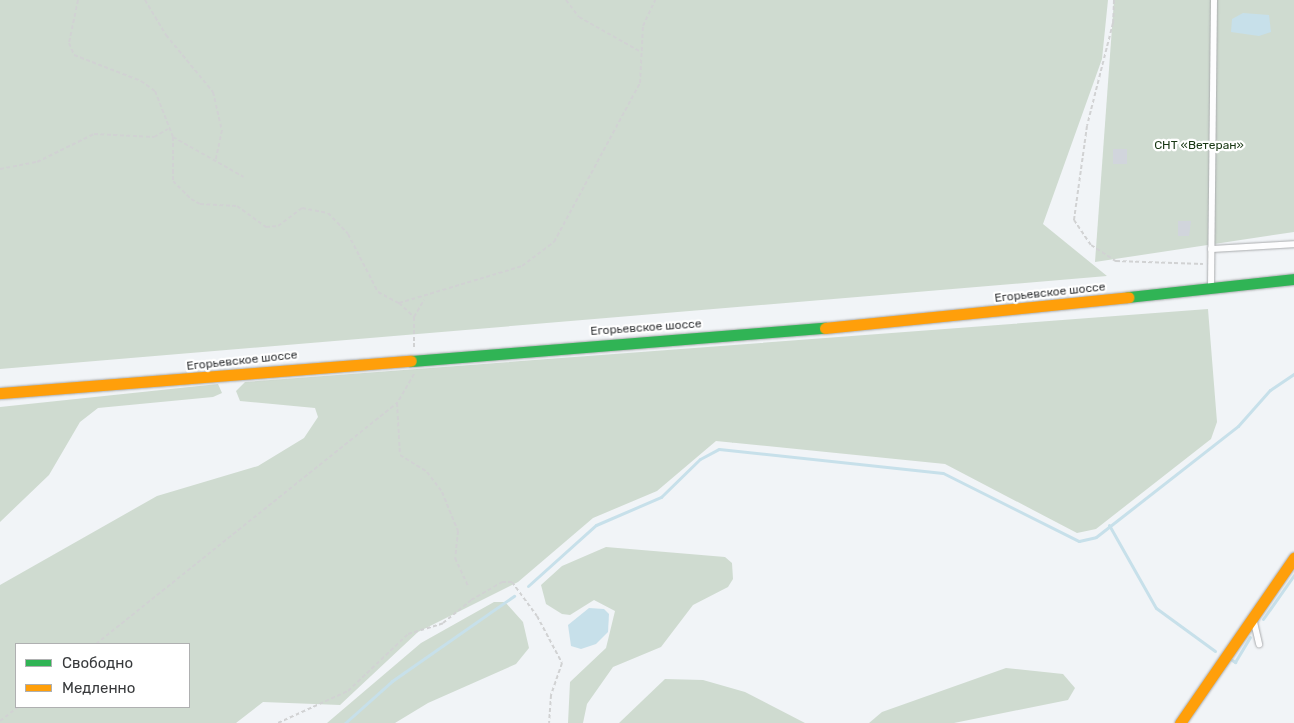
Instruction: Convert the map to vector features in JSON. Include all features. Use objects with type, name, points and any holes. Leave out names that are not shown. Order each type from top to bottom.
[{"type":"main road","name":"Егорьевское шоссе","points":[[0,393],[890,323],[1294,280]]},
{"type":"main road","points":[[1180,723],[1294,558]]},
{"type":"lane","points":[[1211,290],[1208,264],[1211,249],[1214,0]]},
{"type":"lane","points":[[1211,249],[1294,244]]},
{"type":"lane","points":[[1253,618],[1259,644]]},
{"type":"path","points":[[78,0],[69,43],[74,55],[141,81],[155,91],[168,128],[173,136],[216,159],[244,177]]},
{"type":"path","points":[[145,0],[166,36],[212,92],[222,130],[216,159]]},
{"type":"path","points":[[566,0],[579,17],[639,52]]},
{"type":"path","points":[[399,304],[425,299],[522,266],[554,242],[626,113],[640,83],[639,52],[643,26],[655,0]]},
{"type":"path","points":[[1114,0],[1113,23],[1087,126],[1074,220],[1090,245],[1116,261],[1208,264]]},
{"type":"path","points":[[0,169],[37,162],[94,134],[154,137],[168,128]]},
{"type":"path","points":[[173,136],[172,176],[191,199],[200,204],[237,206],[266,227],[278,226],[302,208],[328,213],[348,234],[378,292],[399,304],[414,317]]},
{"type":"path","points":[[97,643],[398,403],[413,380],[416,359],[414,317],[425,299]]},
{"type":"path","points":[[398,403],[400,455],[427,472],[442,492],[458,531],[455,558],[468,586]]},
{"type":"path","points":[[278,723],[348,692],[408,634],[443,623],[471,600],[512,582],[537,616],[562,663],[551,695],[549,723]]},
{"type":"path","points":[[0,721],[17,708]]},
{"type":"green space","points":[[0,0],[1108,0],[1102,59],[1043,224],[1107,276],[0,369]]},
{"type":"green space","name":"СНТ «Ветеран»","points":[[1114,0],[1294,0],[1294,232],[1095,262]]},
{"type":"green space","points":[[1208,309],[1217,422],[1211,439],[1096,529],[1077,533],[945,464],[716,441],[657,491],[593,518],[518,582],[418,632],[340,705],[263,702],[236,723],[0,723],[0,585],[157,496],[258,466],[304,438],[318,417],[315,408],[240,401],[236,391],[245,382]]},
{"type":"green space","points":[[218,384],[222,393],[213,397],[98,408],[80,422],[49,475],[0,522],[0,407]]},
{"type":"green space","points":[[606,547],[725,557],[732,563],[733,579],[728,587],[693,605],[661,647],[613,667],[587,704],[583,723],[568,723],[570,682],[606,648],[615,611],[594,600],[570,615],[562,614],[546,604],[541,585],[562,566]]},
{"type":"green space","points":[[494,602],[505,602],[523,622],[529,648],[516,664],[428,703],[395,723],[327,723],[421,643]]},
{"type":"green space","points":[[1006,668],[1063,674],[1075,688],[1068,700],[954,723],[869,723],[882,712]]},
{"type":"green space","points":[[665,679],[703,680],[745,692],[805,723],[619,723]]},
{"type":"water","points":[[1243,13],[1269,15],[1271,32],[1259,36],[1231,32],[1232,19]]},
{"type":"water","points":[[589,608],[604,609],[609,614],[608,632],[596,644],[581,649],[571,646],[568,625]]},
{"type":"building","points":[[1113,149],[1127,149],[1127,164],[1113,164]]},
{"type":"building","points":[[1178,221],[1191,221],[1189,236],[1178,236]]},
{"type":"waterway","points":[[528,586],[596,525],[661,497],[700,459],[719,449],[943,473],[1079,541],[1096,537],[1238,426],[1270,390],[1294,374]]},
{"type":"waterway","points":[[1109,525],[1156,608],[1215,651]]},
{"type":"waterway","points":[[1263,619],[1294,575]]},
{"type":"waterway","points":[[345,723],[392,681],[514,596]]},
{"type":"waterway","points":[[1232,660],[1235,662],[1250,637]]},
{"type":"traffic: fast","points":[[1128,297],[1294,279]]},
{"type":"traffic: fast","points":[[411,361],[825,328]]},
{"type":"traffic: slow","points":[[825,328],[1128,297]]},
{"type":"traffic: slow","points":[[0,393],[411,361]]},
{"type":"traffic: slow","points":[[1180,723],[1294,558]]}]
